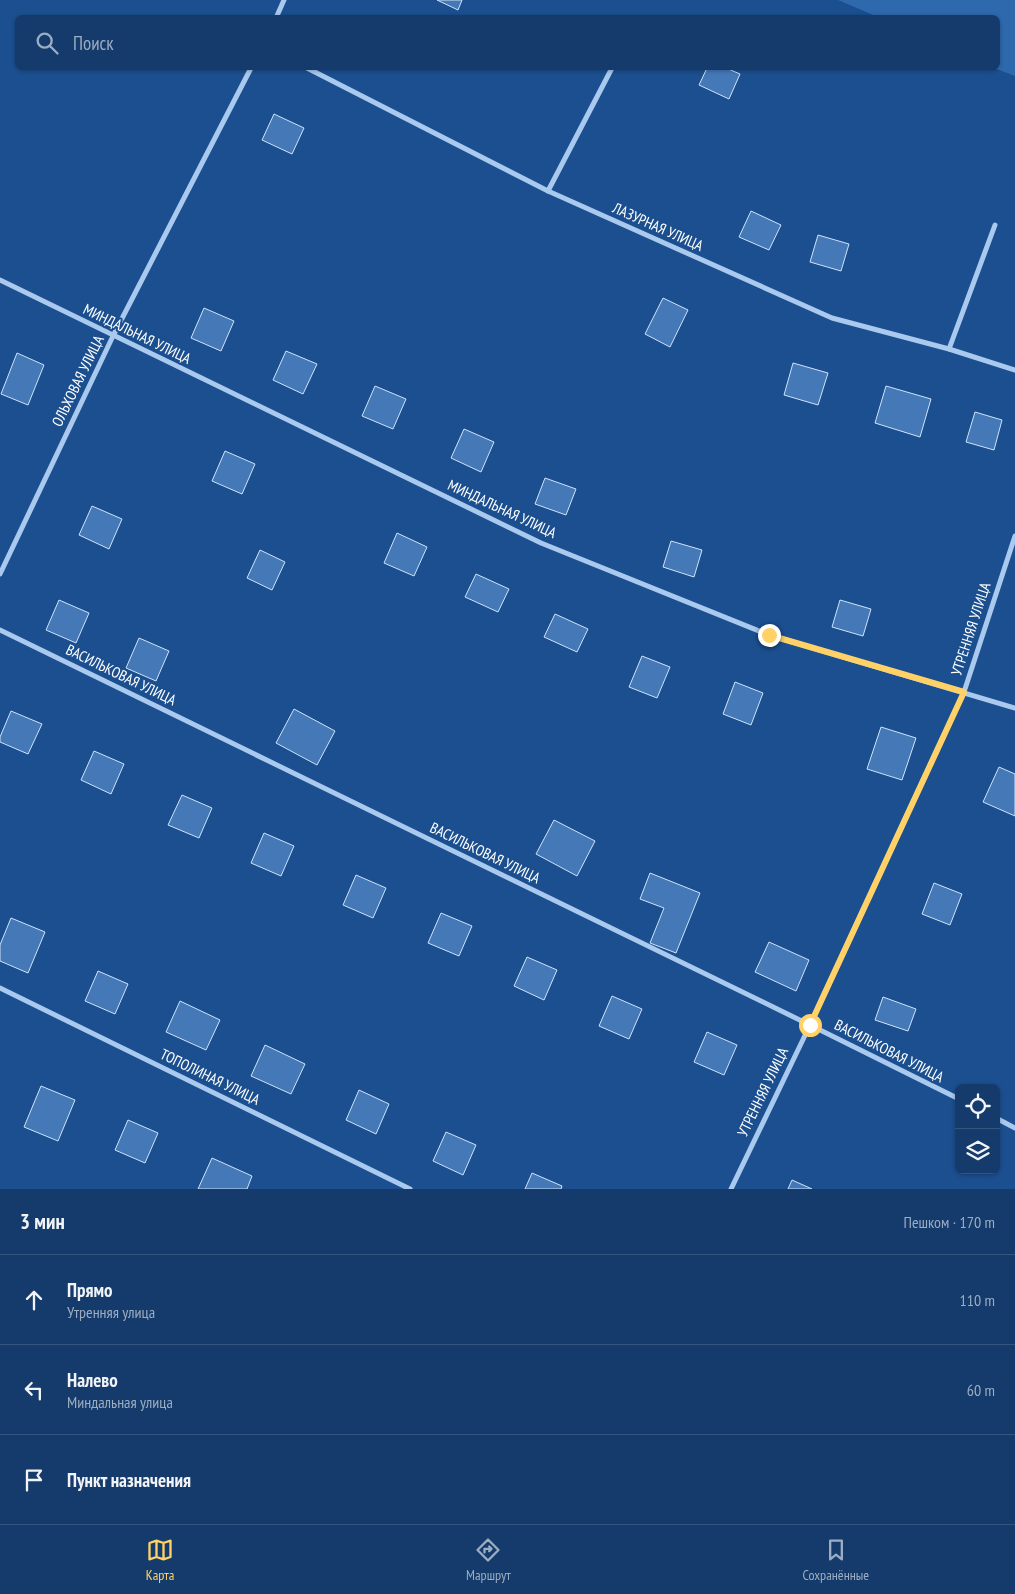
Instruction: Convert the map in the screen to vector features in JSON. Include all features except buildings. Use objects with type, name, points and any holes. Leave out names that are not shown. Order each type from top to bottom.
[{"type":"street","points":[[277,15],[284,0]]},
{"type":"street","name":"ОЛЬХОВАЯ УЛИЦА","points":[[0,574],[114,336],[250,70]]},
{"type":"street","name":"ЛАЗУРНАЯ УЛИЦА","points":[[311,70],[548,191],[832,318],[949,348],[1015,370]]},
{"type":"street","points":[[548,191],[611,70]]},
{"type":"street","points":[[949,348],[995,225]]},
{"type":"street","name":"МИНДАЛЬНАЯ УЛИЦА","points":[[0,280],[541,543],[769,635],[1015,708]]},
{"type":"street","name":"УТРЕННЯЯ УЛИЦА","points":[[731,1189],[810,1025],[964,692],[1015,536]]},
{"type":"street","name":"ВАСИЛЬКОВАЯ УЛИЦА","points":[[0,630],[810,1025],[955,1098]]},
{"type":"street","name":"ТОПОЛИНАЯ УЛИЦА","points":[[0,988],[410,1189]]},
{"type":"street","points":[[1000,1120],[1015,1128]]},
{"type":"shaded area","points":[[838,0],[1015,0],[1015,76],[999,70],[1000,15],[873,15]]},
{"type":"route","points":[[769,635],[964,692],[810,1025]]}]
